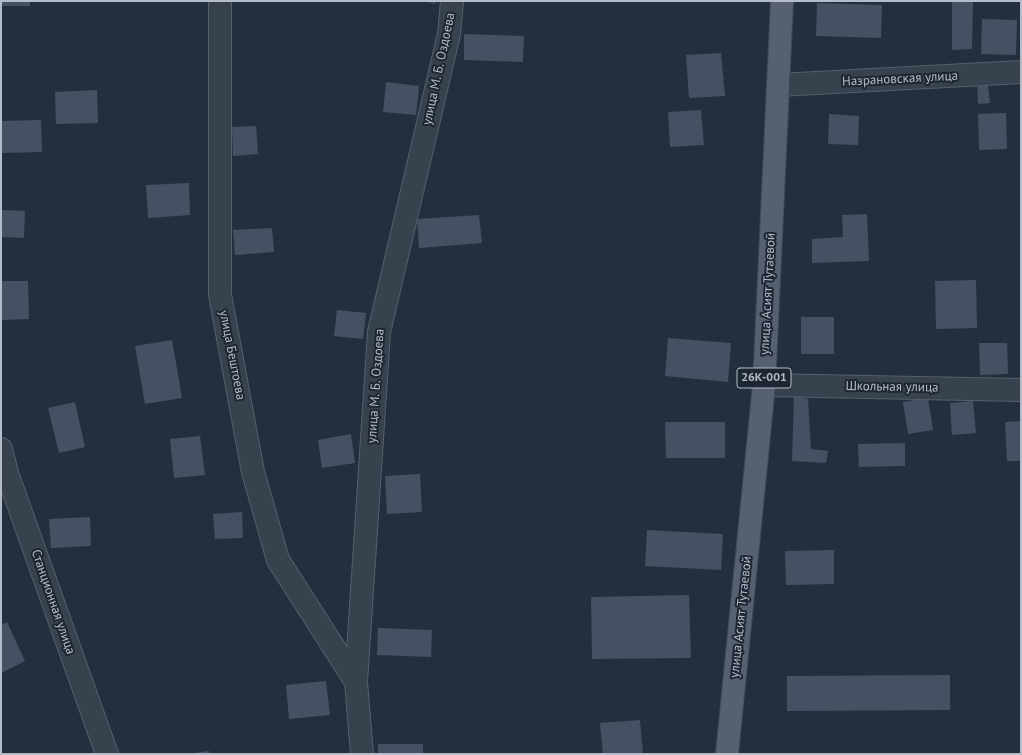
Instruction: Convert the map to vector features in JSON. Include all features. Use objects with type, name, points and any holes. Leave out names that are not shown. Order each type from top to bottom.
[{"type":"main road","name":"улица Асият Тутаевой","points":[[727,754],[764,385],[782,1]]},
{"type":"street","name":"улица Бештоева","points":[[220,1],[220,295],[253,472],[278,560],[356,682]]},
{"type":"street","name":"улица М. Б. Оздоева","points":[[362,754],[356,682],[379,332],[449,34],[452,1]]},
{"type":"street","name":"Назрановская улица","points":[[778,84],[1021,72]]},
{"type":"street","name":"Школьная улица","points":[[764,385],[1021,390]]},
{"type":"street","name":"Станционная улица","points":[[1,449],[7,473],[106,754]]},
{"type":"building","points":[[1,1],[30,1],[30,6],[1,6]]},
{"type":"building","points":[[425,1],[435,1],[435,4]]},
{"type":"building","points":[[952,1],[973,1],[972,49],[952,50]]},
{"type":"building","points":[[817,3],[882,5],[881,38],[816,36]]},
{"type":"building","points":[[982,19],[1017,20],[1016,55],[981,54]]},
{"type":"building","points":[[464,34],[524,36],[523,62],[464,60]]},
{"type":"building","points":[[721,53],[725,96],[689,98],[686,55]]},
{"type":"building","points":[[977,78],[987,78],[990,103],[978,104]]},
{"type":"building","points":[[386,82],[419,86],[416,115],[383,112]]},
{"type":"building","points":[[97,90],[98,123],[56,124],[55,92]]},
{"type":"building","points":[[701,110],[704,145],[670,147],[668,112]]},
{"type":"building","points":[[1006,113],[1007,149],[979,150],[978,114]]},
{"type":"building","points":[[829,114],[859,116],[858,145],[828,144]]},
{"type":"building","points":[[41,120],[42,152],[2,153],[1,121]]},
{"type":"building","points":[[256,126],[258,154],[233,156],[232,127]]},
{"type":"building","points":[[189,183],[190,215],[148,218],[146,185]]},
{"type":"building","points":[[1,210],[25,211],[24,238],[1,237]]},
{"type":"building","points":[[867,214],[869,261],[812,263],[812,239],[843,237],[842,215]]},
{"type":"building","points":[[479,215],[482,243],[419,248],[417,219]]},
{"type":"building","points":[[272,228],[274,252],[235,255],[233,230]]},
{"type":"building","points":[[976,280],[977,328],[936,329],[935,281]]},
{"type":"building","points":[[1,281],[28,281],[29,319],[1,320]]},
{"type":"building","points":[[337,310],[366,313],[363,339],[334,336]]},
{"type":"building","points":[[801,317],[834,317],[834,354],[801,354]]},
{"type":"building","points":[[668,338],[731,343],[728,382],[665,376]]},
{"type":"building","points":[[172,340],[182,398],[145,404],[135,346]]},
{"type":"building","points":[[979,343],[1007,343],[1008,374],[980,375]]},
{"type":"building","points":[[794,396],[808,399],[811,449],[828,451],[826,463],[792,461]]},
{"type":"building","points":[[928,398],[933,430],[908,434],[903,402]]},
{"type":"building","points":[[973,401],[976,433],[952,435],[950,403]]},
{"type":"building","points":[[75,402],[85,447],[59,453],[48,408]]},
{"type":"building","points":[[1021,421],[1021,461],[1007,461],[1005,422]]},
{"type":"building","points":[[665,422],[725,422],[725,458],[666,458]]},
{"type":"building","points":[[351,434],[355,463],[322,468],[318,440]]},
{"type":"building","points":[[200,436],[205,475],[174,478],[170,439]]},
{"type":"building","points":[[905,443],[905,466],[859,467],[858,444]]},
{"type":"building","points":[[420,474],[422,512],[387,514],[385,476]]},
{"type":"building","points":[[242,512],[243,538],[215,539],[213,514]]},
{"type":"building","points":[[90,517],[91,546],[51,548],[49,519]]},
{"type":"building","points":[[647,530],[723,534],[721,570],[645,566]]},
{"type":"building","points":[[834,550],[834,584],[786,585],[785,551]]},
{"type":"building","points":[[689,595],[691,658],[592,659],[591,597]]},
{"type":"building","points":[[7,622],[25,661],[1,673],[1,625]]},
{"type":"building","points":[[378,628],[432,630],[431,657],[377,655]]},
{"type":"building","points":[[950,675],[950,710],[787,711],[787,676]]},
{"type":"building","points":[[326,681],[330,715],[289,719],[286,685]]},
{"type":"building","points":[[640,720],[643,754],[603,754],[600,723]]},
{"type":"building","points":[[378,744],[423,744],[423,754],[378,754]]},
{"type":"building","points":[[209,751],[209,754],[195,754],[195,753]]}]
